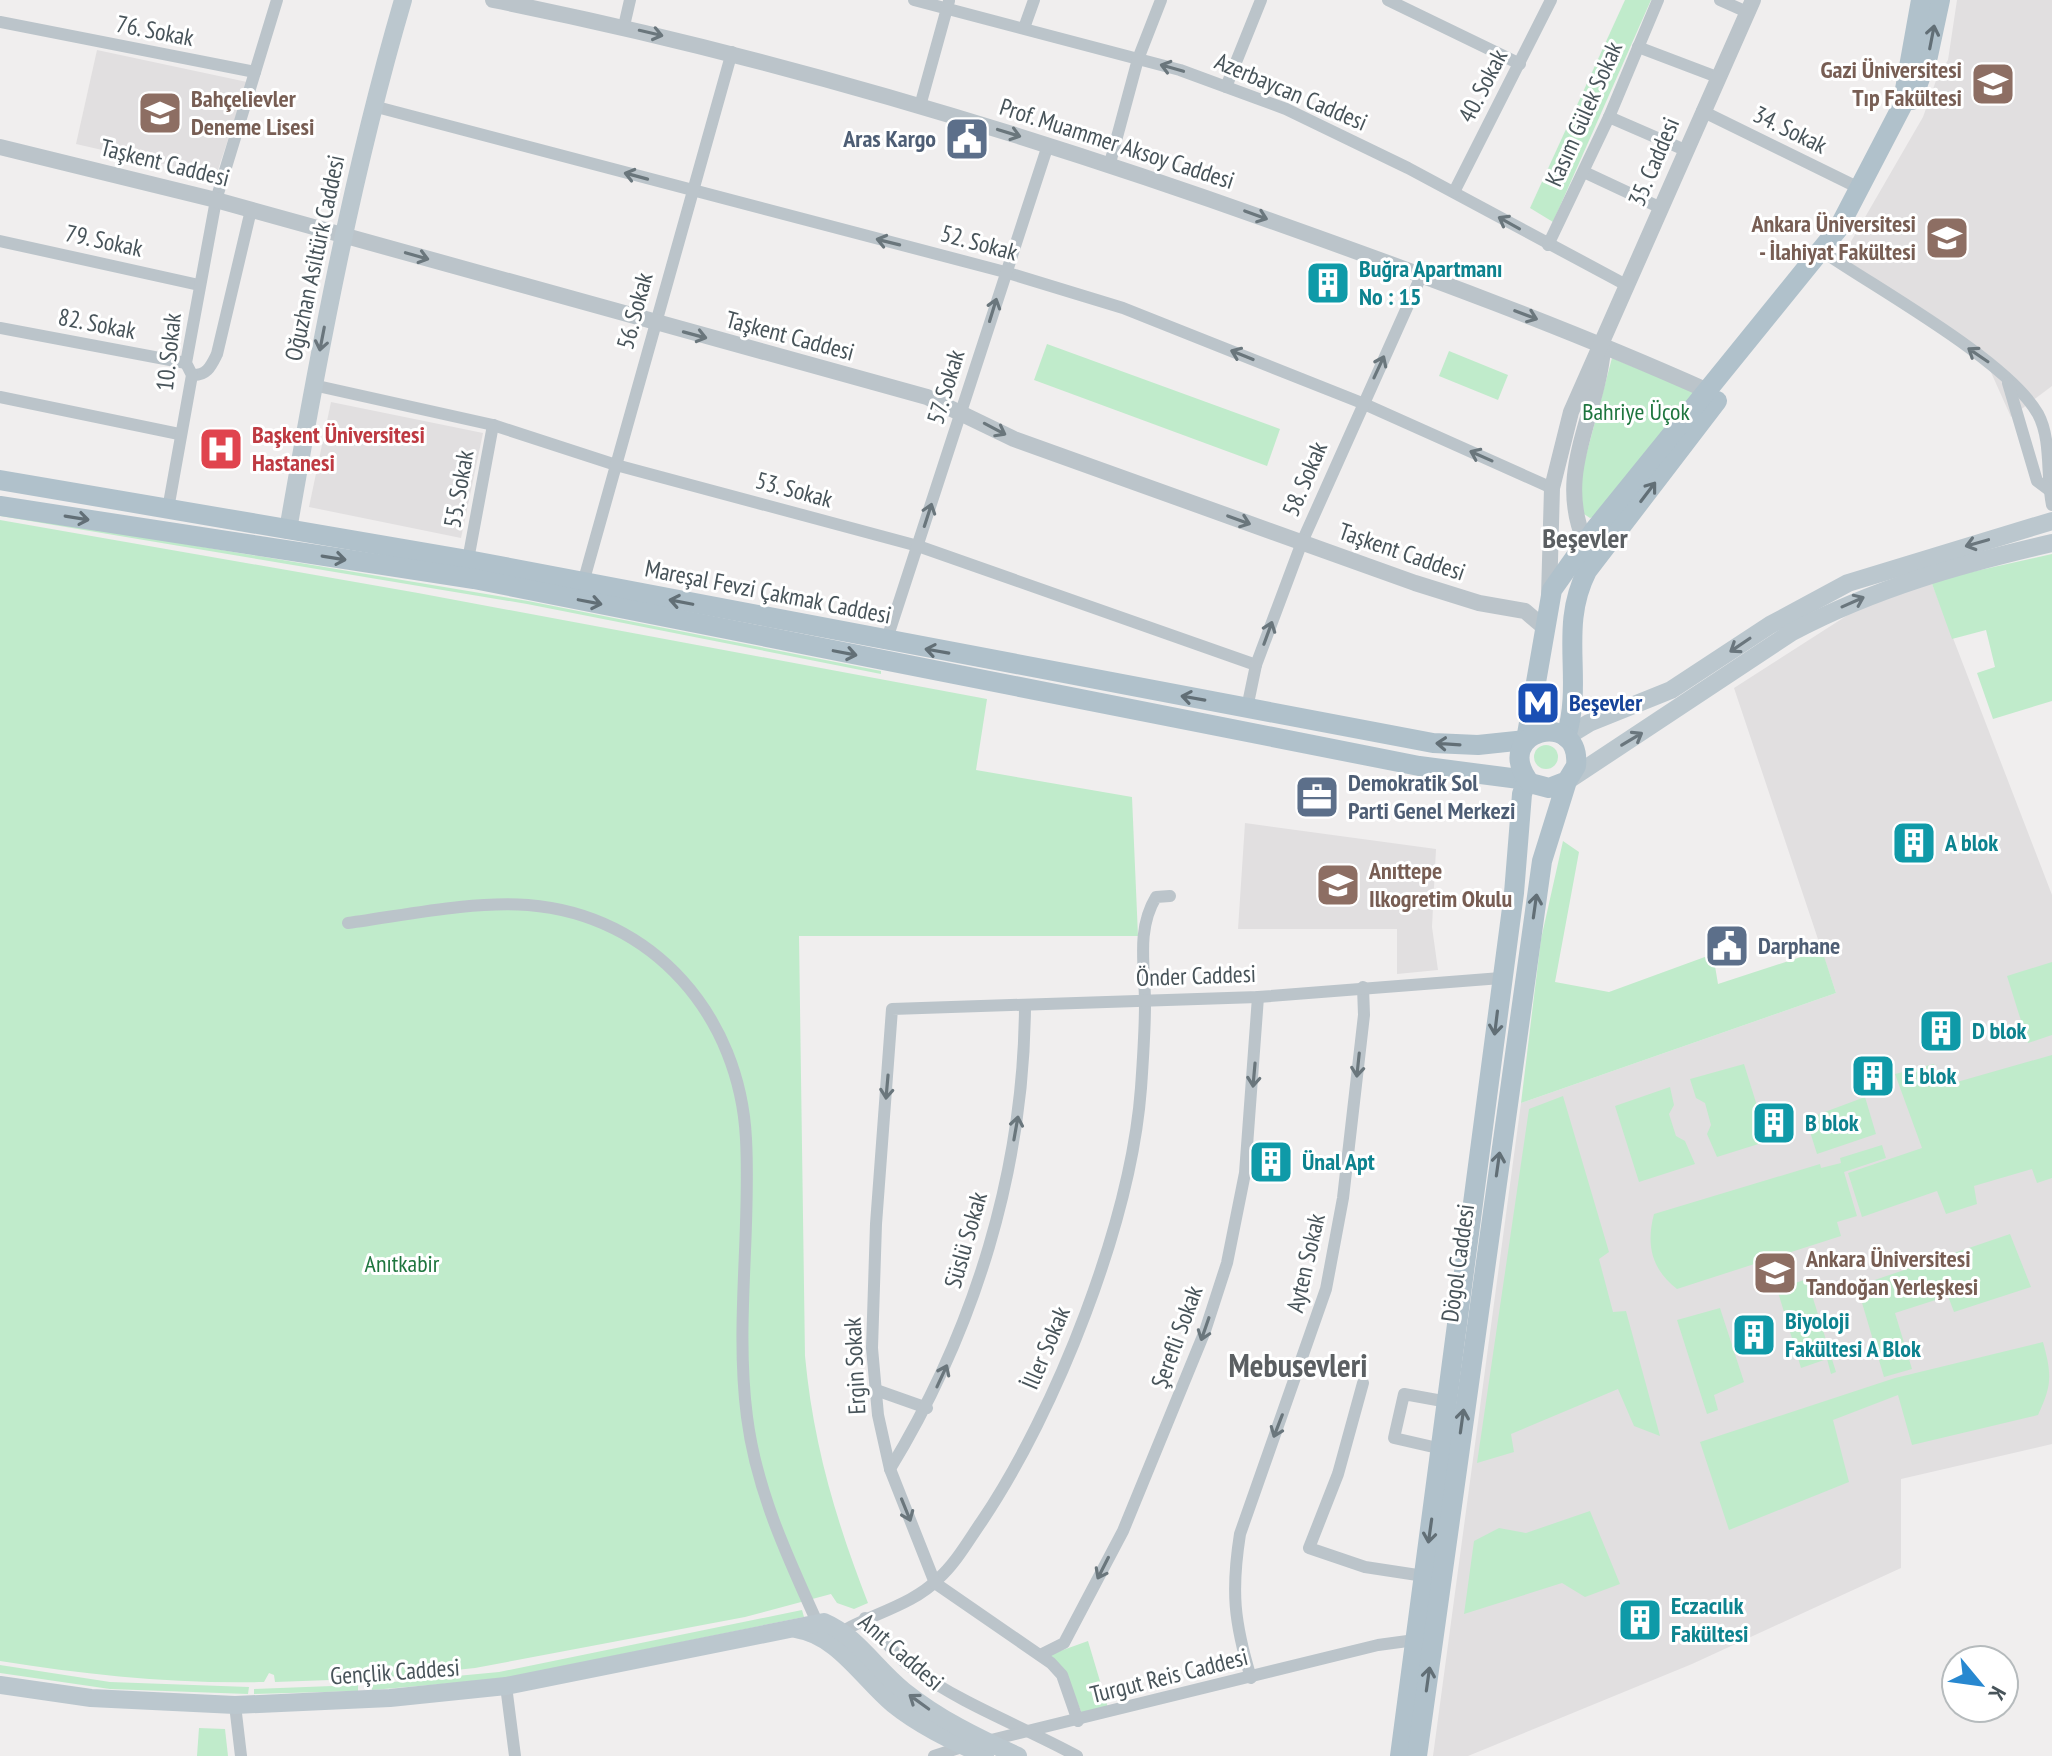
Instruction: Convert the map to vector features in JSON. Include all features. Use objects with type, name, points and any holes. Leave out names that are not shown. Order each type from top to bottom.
[{"type":"main road","name":"Oğuzhan Asiltürk Caddesi","points":[[288,530],[342,235],[373,106],[403,0]]},
{"type":"main road","points":[[1566,737],[1573,705],[1571,610],[1593,548],[1708,391],[1838,229],[1902,106],[1921,0]]},
{"type":"main road","points":[[1940,0],[1928,56],[1906,117],[1828,255],[1593,548],[1567,566],[1548,601],[1546,629],[1526,740],[1519,757],[1527,780],[1549,788],[1567,781],[1780,640],[1827,614],[1931,573],[2052,543]]},
{"type":"main road","name":"Mareşal Fevzi Çakmak Caddesi","points":[[0,480],[468,560],[886,642],[1433,743],[1478,745],[1526,740]]},
{"type":"main road","name":"Mareşal Fevzi Çakmak Caddesi","points":[[0,506],[474,579],[1419,766],[1527,780]]},
{"type":"main road","points":[[1566,737],[1589,723],[1671,690],[1770,625],[1848,583],[2052,521]]},
{"type":"main road","points":[[1526,740],[1550,730],[1566,737],[1577,758],[1567,781]]},
{"type":"main road","name":"Dögol Caddesi","points":[[1400,1756],[1448,1402],[1522,794],[1527,780]]},
{"type":"main road","name":"Dögol Caddesi","points":[[1417,1756],[1542,861],[1567,781]]},
{"type":"main road","points":[[790,1628],[817,1622],[835,1636]]},
{"type":"main road","name":"Anıt Caddesi","points":[[790,1628],[835,1636],[901,1689],[986,1749]]},
{"type":"main road","name":"Gençlik Caddesi","points":[[0,1685],[91,1698],[235,1705],[390,1698],[506,1686],[790,1628]]},
{"type":"main road","name":"Anıt Caddesi","points":[[835,1636],[893,1704],[964,1746],[1018,1756]]},
{"type":"street","name":"10. Sokak","points":[[168,509],[199,285],[216,200],[277,0]]},
{"type":"street","name":"Prof. Muammer Aksoy Caddesi","points":[[493,0],[624,26],[732,52],[1110,163],[1422,274],[1603,344],[1708,391]]},
{"type":"street","points":[[624,26],[630,0]]},
{"type":"street","name":"Azerbaycan Caddesi","points":[[914,0],[948,4],[1138,59],[1286,109],[1454,192],[1628,286]]},
{"type":"street","points":[[1024,28],[1034,0]]},
{"type":"street","points":[[1110,163],[1138,59],[1161,0]]},
{"type":"street","points":[[1226,87],[1260,0]]},
{"type":"street","points":[[1388,0],[1520,64]]},
{"type":"street","name":"40. Sokak","points":[[1454,192],[1551,0]]},
{"type":"street","name":"Kasım Gülek Sokak","points":[[1548,245],[1609,117],[1658,0]]},
{"type":"street","points":[[1720,0],[1750,6]]},
{"type":"street","points":[[920,106],[948,4]]},
{"type":"street","name":"35. Caddesi","points":[[1603,344],[1750,6]]},
{"type":"street","name":"76. Sokak","points":[[0,22],[255,72]]},
{"type":"street","points":[[1638,47],[1717,77]]},
{"type":"street","name":"56. Sokak","points":[[583,583],[732,52]]},
{"type":"street","name":"52. Sokak","points":[[373,106],[1005,272],[1123,308],[1362,403],[1552,488]]},
{"type":"street","name":"34. Sokak","points":[[1702,111],[1859,188]]},
{"type":"street","points":[[1609,117],[1685,150]]},
{"type":"street","name":"57. Sokak","points":[[886,642],[1048,145]]},
{"type":"street","name":"Taşkent Caddesi","points":[[0,147],[216,200],[654,324],[927,397],[962,411],[1014,439],[1479,603],[1525,611],[1546,629]]},
{"type":"street","points":[[1584,172],[1661,208]]},
{"type":"street","points":[[189,369],[201,375],[210,368],[217,354],[251,210]]},
{"type":"street","name":"79. Sokak","points":[[0,241],[199,285]]},
{"type":"street","points":[[1828,255],[1994,366],[2008,381],[2038,415],[2050,475],[2052,505]]},
{"type":"street","name":"58. Sokak","points":[[1247,708],[1256,665],[1302,542],[1422,274]]},
{"type":"street","name":"82. Sokak","points":[[0,328],[189,369]]},
{"type":"street","points":[[1593,548],[1576,520],[1572,496],[1600,375],[1603,344]]},
{"type":"street","points":[[1548,601],[1552,488],[1571,412],[1585,376],[1603,344]]},
{"type":"street","points":[[2008,381],[2037,481],[2049,490]]},
{"type":"street","name":"53. Sokak","points":[[313,385],[493,425],[616,465],[918,546],[1256,665]]},
{"type":"street","points":[[0,397],[179,434]]},
{"type":"street","points":[[2019,425],[2038,415]]},
{"type":"street","name":"55. Sokak","points":[[468,560],[493,425]]},
{"type":"street","name":"İller Sokak","points":[[835,1636],[935,1583],[952,1566],[1016,1470],[1091,1295],[1122,1188],[1141,1092],[1145,1000],[1142,945],[1149,909],[1156,897],[1170,896]]},
{"type":"street","points":[[348,923],[492,904],[526,905],[571,912],[613,928],[642,945],[686,984],[713,1020],[736,1068],[745,1118],[744,1377],[750,1442],[767,1504],[817,1622]]},
{"type":"street","name":"Önder Caddesi","points":[[892,1009],[1258,997],[1501,978]]},
{"type":"street","name":"Ayten Sokak","points":[[1251,1678],[1235,1627],[1234,1573],[1240,1534],[1326,1289],[1343,1198],[1364,1015],[1363,987]]},
{"type":"street","name":"Şerefli Sokak","points":[[1040,1655],[1064,1643],[1123,1531],[1205,1331],[1227,1263],[1245,1173],[1258,997]]},
{"type":"street","name":"Süslü Sokak","points":[[890,1469],[927,1408],[967,1313],[1009,1170],[1022,1093],[1025,1006]]},
{"type":"street","name":"Ergin Sokak","points":[[892,1009],[876,1224],[872,1348],[890,1469],[935,1583]]},
{"type":"street","points":[[1363,1383],[1338,1474],[1309,1548],[1365,1567],[1424,1576]]},
{"type":"street","points":[[876,1390],[927,1408]]},
{"type":"street","points":[[1442,1449],[1394,1438],[1404,1394],[1448,1402]]},
{"type":"street","points":[[935,1583],[1040,1655],[1062,1675],[1078,1721]]},
{"type":"street","points":[[865,1618],[910,1666],[982,1711],[1033,1732],[1077,1756]]},
{"type":"street","name":"Turgut Reis Caddesi","points":[[986,1749],[1033,1732],[1378,1645],[1415,1640]]},
{"type":"street","points":[[506,1686],[515,1756]]},
{"type":"street","points":[[235,1705],[241,1756]]},
{"type":"street","points":[[934,1756],[964,1746]]},
{"type":"shaded area","points":[[1957,0],[2052,0],[2052,386],[2011,417],[1981,350],[1842,257],[1923,117],[1938,75],[1948,60]]},
{"type":"shaded area","name":"Bahçelievler Deneme Lisesi","points":[[97,50],[247,82],[216,176],[76,144]]},
{"type":"shaded area","points":[[331,402],[483,433],[461,538],[309,507]]},
{"type":"shaded area","name":"Ankara Üniversitesi Tandoğan Yerleşkesi","points":[[1931,581],[2052,895],[2052,1444],[1901,1479],[1901,1568],[1692,1664],[1468,1756],[1433,1756],[1521,1103],[1836,993],[1734,688],[1865,604]]},
{"type":"shaded area","name":"Anıttepe Ilkogretim Okulu","points":[[1245,823],[1436,849],[1432,927],[1438,970],[1397,974],[1397,929],[1238,929]]},
{"type":"green space","points":[[1625,0],[1651,0],[1553,222],[1530,208]]},
{"type":"green space","points":[[1047,344],[1280,429],[1267,466],[1034,380]]},
{"type":"green space","points":[[1449,351],[1508,375],[1498,400],[1439,376]]},
{"type":"green space","name":"Bahriye Üçok","points":[[1612,358],[1697,393],[1602,514],[1590,518],[1581,512],[1579,482]]},
{"type":"green space","points":[[0,513],[528,601],[881,671],[881,674],[527,604],[0,516]]},
{"type":"green space","name":"Anıtkabir","points":[[0,520],[418,593],[987,699],[976,770],[1132,797],[1138,936],[799,936],[805,1356],[820,1451],[846,1542],[868,1603],[854,1609],[837,1603],[831,1594],[745,1617],[475,1668],[371,1679],[370,1675],[359,1676],[358,1679],[275,1682],[274,1675],[269,1673],[264,1682],[165,1680],[0,1661]]},
{"type":"green space","points":[[2052,554],[2052,701],[1993,719],[1977,673],[1995,667],[1986,630],[1952,639],[1931,581]]},
{"type":"green space","points":[[1546,745],[1555,748],[1558,757],[1555,766],[1546,769],[1537,766],[1534,757],[1537,748]]},
{"type":"green space","points":[[1563,841],[1579,852],[1555,982],[1609,992],[1713,954],[1718,984],[1822,950],[1836,993],[1521,1103],[1541,939]]},
{"type":"green space","points":[[2052,962],[2052,1035],[2028,1043],[2007,976]]},
{"type":"green space","points":[[2052,1055],[2052,1178],[2037,1183],[2032,1169],[1974,1186],[1977,1204],[1946,1214],[1937,1191],[1862,1217],[1848,1173],[1922,1148],[1895,1074],[1934,1064],[1943,1086]]},
{"type":"green space","points":[[1744,1064],[1768,1141],[1717,1157],[1707,1134],[1711,1125],[1705,1103],[1696,1098],[1690,1079]]},
{"type":"green space","points":[[1670,1087],[1674,1105],[1669,1114],[1676,1136],[1685,1141],[1695,1164],[1639,1182],[1615,1106]]},
{"type":"green space","points":[[1563,1096],[1609,1252],[1599,1259],[1613,1312],[1626,1311],[1660,1436],[1634,1426],[1618,1389],[1511,1434],[1514,1452],[1477,1463],[1529,1109]]},
{"type":"green space","points":[[1865,1097],[1876,1134],[1817,1154],[1806,1119]]},
{"type":"green space","points":[[1882,1145],[1886,1158],[1844,1172],[1857,1216],[1837,1222],[1841,1236],[1677,1289],[1656,1264],[1651,1246],[1654,1214],[1820,1164],[1821,1168],[1841,1163],[1840,1158]]},
{"type":"green space","points":[[2010,1234],[2031,1287],[1954,1312],[1948,1296],[1895,1313],[1912,1369],[1884,1377],[1857,1286]]},
{"type":"green space","points":[[1807,1279],[1836,1372],[1831,1374],[1827,1359],[1801,1368],[1777,1289]]},
{"type":"green space","points":[[1720,1308],[1744,1382],[1714,1395],[1718,1410],[1707,1414],[1677,1320]]},
{"type":"green space","points":[[2043,1342],[2049,1380],[2038,1415],[1912,1445],[1898,1395],[1833,1420],[1849,1482],[1729,1530],[1700,1442],[1895,1378]]},
{"type":"green space","points":[[1590,1511],[1620,1584],[1585,1597],[1562,1583],[1464,1614],[1474,1541],[1499,1528],[1526,1533]]},
{"type":"green space","points":[[802,1610],[804,1617],[501,1679],[372,1690],[372,1684],[499,1672]]},
{"type":"green space","points":[[1088,1641],[1108,1708],[1082,1714],[1065,1671],[1049,1655]]},
{"type":"green space","points":[[0,1665],[110,1682],[249,1687],[248,1694],[110,1689],[0,1673]]},
{"type":"green space","points":[[358,1685],[358,1691],[254,1694],[254,1689]]},
{"type":"green space","points":[[199,1728],[225,1729],[228,1756],[197,1756]]},
{"type":"place","name":"Gazi Üniversitesi Tıp Fakültesi","points":[[1993,84]]},
{"type":"place","name":"Bahçelievler Deneme Lisesi","points":[[160,113]]},
{"type":"place","name":"Aras Kargo","points":[[967,139]]},
{"type":"place","name":"Ankara Üniversitesi - İlahiyat Fakültesi","points":[[1947,238]]},
{"type":"place","name":"Buğra Apartmanı No : 15","points":[[1328,283]]},
{"type":"place","name":"Başkent Üniversitesi Hastanesi","points":[[221,449]]},
{"type":"place","name":"Beşevler","points":[[1538,703]]},
{"type":"place","name":"Demokratik Sol Parti Genel Merkezi","points":[[1317,797]]},
{"type":"place","name":"A blok","points":[[1914,843]]},
{"type":"place","name":"Anıttepe Ilkogretim Okulu","points":[[1338,885]]},
{"type":"place","name":"Darphane","points":[[1727,946]]},
{"type":"place","name":"D blok","points":[[1941,1031]]},
{"type":"place","name":"E blok","points":[[1873,1076]]},
{"type":"place","name":"B blok","points":[[1774,1123]]},
{"type":"place","name":"Ünal Apt","points":[[1271,1162]]},
{"type":"place","name":"Ankara Üniversitesi Tandoğan Yerleşkesi","points":[[1775,1273]]},
{"type":"place","name":"Biyoloji Fakültesi A Blok","points":[[1754,1335]]},
{"type":"place","name":"Eczacılık Fakültesi","points":[[1640,1620]]},
{"type":"district","name":"Beşevler","points":[[1585,538]]},
{"type":"district","name":"Mebusevleri","points":[[1298,1366]]}]
